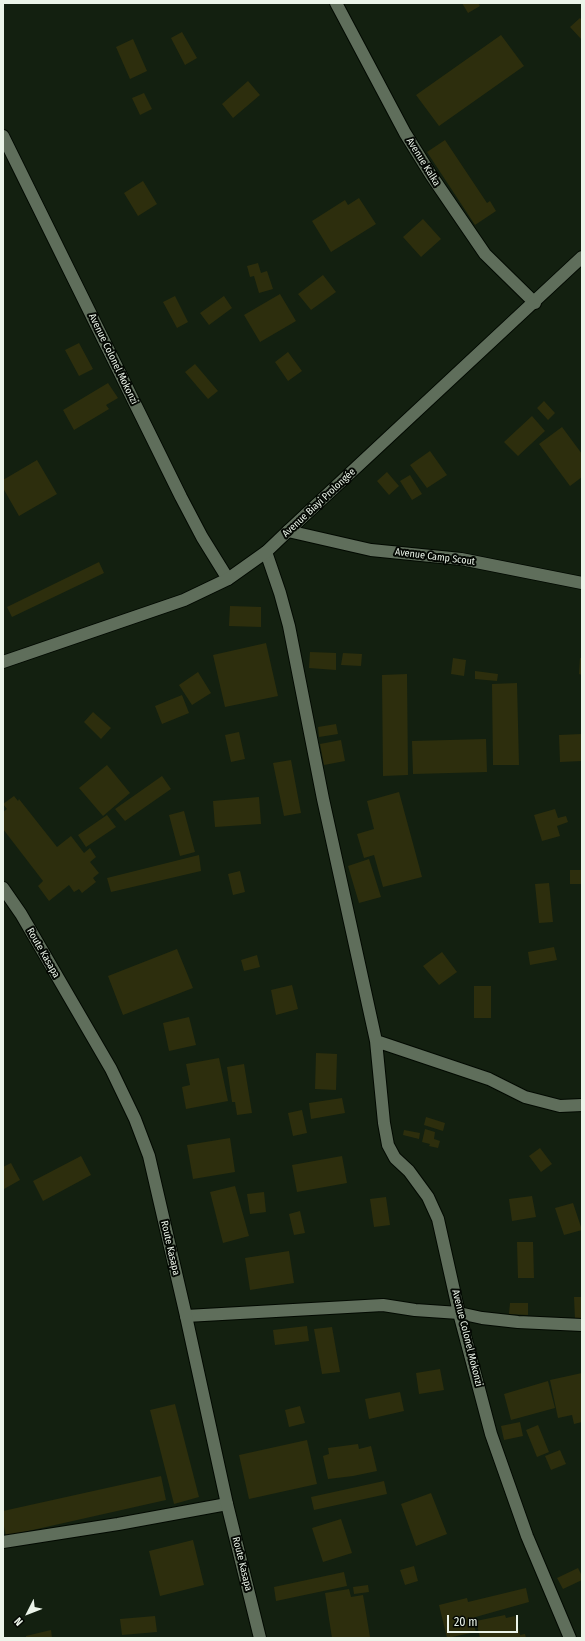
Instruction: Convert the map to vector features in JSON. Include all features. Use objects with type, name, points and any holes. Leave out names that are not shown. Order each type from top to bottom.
[{"type":"street","name":"Avenue Kalka","points":[[336,3],[405,133],[435,182],[485,254],[535,303]]},
{"type":"street","name":"Avenue Colonel Mokonzi","points":[[3,136],[181,497],[202,537],[228,579]]},
{"type":"street","name":"Avenue Biayi Prolongée","points":[[3,662],[184,600],[228,579],[266,552],[582,258]]},
{"type":"street","name":"Avenue Camp Scout","points":[[288,531],[371,550],[461,559],[582,583]]},
{"type":"street","name":"Avenue Colonel Mokonzi","points":[[266,552],[280,593],[289,626],[323,799],[376,1042],[384,1123],[388,1145],[395,1158],[409,1172],[428,1197],[436,1214],[449,1263],[459,1313],[491,1434],[527,1536],[570,1638]]},
{"type":"street","name":"Route Kasapa","points":[[3,888],[21,914],[110,1069],[135,1119],[149,1156],[227,1504],[260,1638]]},
{"type":"street","points":[[376,1042],[489,1079],[525,1097],[560,1106],[582,1105]]},
{"type":"street","points":[[186,1316],[383,1306],[459,1313],[482,1318],[518,1322],[582,1325]]},
{"type":"street","points":[[3,1542],[118,1524],[227,1504]]},
{"type":"building","points":[[462,3],[478,3],[480,6],[468,13]]},
{"type":"building","points":[[580,18],[582,20],[582,40],[570,27]]},
{"type":"building","points":[[182,32],[197,58],[185,65],[171,38]]},
{"type":"building","points":[[501,35],[524,66],[439,126],[416,95]]},
{"type":"building","points":[[133,39],[147,71],[130,79],[116,47]]},
{"type":"building","points":[[248,81],[260,95],[233,118],[222,104]]},
{"type":"building","points":[[144,93],[152,109],[140,115],[132,98]]},
{"type":"building","points":[[445,140],[487,203],[490,201],[496,211],[475,225],[427,152]]},
{"type":"building","points":[[143,181],[157,204],[138,216],[124,193]]},
{"type":"building","points":[[359,198],[376,224],[331,252],[312,221],[345,200],[348,205]]},
{"type":"building","points":[[423,219],[441,239],[421,257],[403,237]]},
{"type":"building","points":[[258,263],[261,273],[267,271],[273,289],[259,293],[254,276],[250,277],[247,266]]},
{"type":"building","points":[[323,275],[336,292],[311,310],[298,294]]},
{"type":"building","points":[[280,294],[296,321],[260,342],[244,315]]},
{"type":"building","points":[[175,296],[188,322],[177,328],[163,302]]},
{"type":"building","points":[[224,296],[232,308],[209,325],[200,313]]},
{"type":"building","points":[[79,343],[93,369],[79,376],[65,350]]},
{"type":"building","points":[[288,352],[302,371],[288,381],[275,362]]},
{"type":"building","points":[[195,364],[218,391],[208,399],[185,372]]},
{"type":"building","points":[[108,383],[118,398],[106,405],[109,409],[74,430],[63,410]]},
{"type":"building","points":[[544,401],[555,413],[548,420],[537,408]]},
{"type":"building","points":[[532,416],[545,431],[518,456],[504,442]]},
{"type":"building","points":[[562,427],[582,454],[582,477],[570,486],[539,444]]},
{"type":"building","points":[[430,451],[447,475],[427,488],[410,465]]},
{"type":"building","points":[[37,460],[57,494],[19,516],[3,488],[3,480]]},
{"type":"building","points":[[387,472],[399,486],[389,495],[377,481]]},
{"type":"building","points":[[410,475],[422,494],[412,500],[400,481]]},
{"type":"building","points":[[99,562],[104,573],[12,617],[7,607]]},
{"type":"building","points":[[230,606],[261,607],[261,627],[229,626]]},
{"type":"building","points":[[266,643],[278,696],[225,707],[213,655]]},
{"type":"building","points":[[310,652],[336,653],[336,670],[309,668]]},
{"type":"building","points":[[343,653],[362,654],[361,666],[341,665]]},
{"type":"building","points":[[453,658],[466,660],[464,676],[451,674]]},
{"type":"building","points":[[580,658],[582,658],[582,675],[579,674]]},
{"type":"building","points":[[475,671],[498,674],[497,681],[475,679]]},
{"type":"building","points":[[198,672],[211,693],[192,705],[179,685]]},
{"type":"building","points":[[407,674],[408,775],[383,776],[382,675]]},
{"type":"building","points":[[517,683],[519,765],[493,765],[492,684]]},
{"type":"building","points":[[182,695],[189,713],[162,724],[155,706]]},
{"type":"building","points":[[93,712],[111,728],[101,739],[84,722]]},
{"type":"building","points":[[336,724],[338,734],[319,737],[318,727]]},
{"type":"building","points":[[239,732],[245,759],[231,762],[225,735]]},
{"type":"building","points":[[582,734],[582,761],[560,762],[559,735]]},
{"type":"building","points":[[486,739],[487,772],[413,774],[412,741]]},
{"type":"building","points":[[341,740],[345,761],[324,765],[320,744]]},
{"type":"building","points":[[291,760],[301,813],[284,816],[273,763]]},
{"type":"building","points":[[107,765],[130,793],[103,816],[79,788]]},
{"type":"building","points":[[162,776],[171,789],[125,821],[115,809]]},
{"type":"building","points":[[399,792],[422,877],[383,887],[374,855],[364,858],[357,834],[374,829],[367,801]]},
{"type":"building","points":[[14,796],[18,801],[19,799],[57,847],[71,836],[84,853],[90,848],[96,857],[90,862],[99,873],[93,878],[96,882],[82,893],[79,889],[74,892],[69,885],[49,901],[38,886],[43,881],[3,829],[3,812],[7,809],[3,804]]},
{"type":"building","points":[[259,797],[261,824],[215,827],[213,801]]},
{"type":"building","points":[[555,809],[558,818],[566,816],[568,822],[557,826],[560,836],[542,841],[534,815]]},
{"type":"building","points":[[184,811],[195,852],[180,856],[169,815]]},
{"type":"building","points":[[107,815],[116,827],[86,847],[78,835]]},
{"type":"building","points":[[199,855],[201,871],[111,892],[107,878]]},
{"type":"building","points":[[369,859],[381,897],[359,903],[348,866]]},
{"type":"building","points":[[570,870],[582,870],[582,884],[570,884]]},
{"type":"building","points":[[240,871],[245,892],[233,895],[228,874]]},
{"type":"building","points":[[549,883],[553,922],[539,923],[535,884]]},
{"type":"building","points":[[554,947],[557,960],[530,965],[528,952]]},
{"type":"building","points":[[177,949],[193,988],[123,1015],[108,976]]},
{"type":"building","points":[[442,952],[457,972],[439,985],[423,966]]},
{"type":"building","points":[[257,955],[260,967],[244,971],[241,960]]},
{"type":"building","points":[[292,985],[298,1009],[276,1015],[271,990]]},
{"type":"building","points":[[474,986],[491,986],[491,1018],[474,1018]]},
{"type":"building","points":[[189,1017],[196,1045],[169,1051],[163,1023]]},
{"type":"building","points":[[316,1053],[337,1054],[336,1090],[315,1089]]},
{"type":"building","points":[[219,1058],[228,1101],[186,1109],[182,1087],[190,1085],[186,1064]]},
{"type":"building","points":[[244,1064],[252,1113],[237,1115],[235,1102],[232,1102],[227,1067]]},
{"type":"building","points":[[342,1098],[345,1113],[311,1119],[309,1103]]},
{"type":"building","points":[[302,1110],[307,1133],[293,1136],[288,1113]]},
{"type":"building","points":[[426,1117],[445,1123],[443,1131],[424,1125]]},
{"type":"building","points":[[425,1129],[435,1132],[434,1139],[440,1141],[438,1148],[429,1146],[430,1144],[422,1142]]},
{"type":"building","points":[[404,1130],[420,1133],[419,1139],[403,1135]]},
{"type":"building","points":[[230,1138],[235,1172],[193,1179],[187,1145]]},
{"type":"building","points":[[540,1148],[552,1164],[541,1172],[529,1156]]},
{"type":"building","points":[[81,1156],[91,1175],[43,1201],[33,1181]]},
{"type":"building","points":[[342,1156],[347,1183],[297,1192],[292,1165]]},
{"type":"building","points":[[11,1163],[20,1180],[4,1189],[3,1167]]},
{"type":"building","points":[[235,1186],[249,1236],[223,1243],[210,1192]]},
{"type":"building","points":[[264,1192],[266,1212],[250,1214],[247,1194]]},
{"type":"building","points":[[532,1196],[536,1217],[512,1221],[509,1199]]},
{"type":"building","points":[[386,1197],[390,1225],[374,1227],[370,1199]]},
{"type":"building","points":[[573,1203],[582,1230],[564,1235],[555,1208]]},
{"type":"building","points":[[300,1211],[305,1233],[294,1235],[289,1214]]},
{"type":"building","points":[[517,1242],[533,1242],[534,1278],[518,1278]]},
{"type":"building","points":[[289,1251],[294,1283],[250,1290],[245,1258]]},
{"type":"building","points":[[574,1297],[582,1297],[582,1319],[575,1319]]},
{"type":"building","points":[[510,1303],[528,1303],[528,1315],[509,1314]]},
{"type":"building","points":[[307,1326],[309,1341],[275,1345],[273,1330]]},
{"type":"building","points":[[332,1327],[340,1372],[322,1374],[314,1329]]},
{"type":"building","points":[[440,1369],[444,1390],[419,1394],[416,1373]]},
{"type":"building","points":[[582,1373],[582,1422],[574,1424],[572,1415],[558,1418],[550,1380]]},
{"type":"building","points":[[548,1381],[555,1408],[511,1420],[504,1394]]},
{"type":"building","points":[[400,1392],[404,1411],[369,1419],[365,1399]]},
{"type":"building","points":[[175,1404],[199,1497],[174,1504],[150,1410]]},
{"type":"building","points":[[300,1406],[305,1423],[289,1427],[285,1410]]},
{"type":"building","points":[[520,1422],[523,1436],[504,1440],[501,1426]]},
{"type":"building","points":[[538,1425],[549,1452],[537,1457],[526,1430]]},
{"type":"building","points":[[307,1440],[317,1484],[249,1499],[239,1455]]},
{"type":"building","points":[[358,1444],[359,1449],[371,1446],[377,1471],[328,1479],[323,1456],[329,1454],[328,1448]]},
{"type":"building","points":[[560,1450],[566,1464],[551,1470],[545,1456]]},
{"type":"building","points":[[161,1476],[166,1500],[6,1536],[3,1522],[3,1511]]},
{"type":"building","points":[[384,1481],[387,1494],[314,1510],[311,1497]]},
{"type":"building","points":[[431,1493],[447,1534],[416,1546],[401,1504]]},
{"type":"building","points":[[341,1519],[352,1553],[323,1562],[312,1528]]},
{"type":"building","points":[[193,1540],[204,1585],[160,1596],[149,1551]]},
{"type":"building","points":[[414,1566],[418,1581],[405,1585],[400,1570]]},
{"type":"building","points":[[578,1568],[582,1576],[582,1580],[563,1589],[557,1578]]},
{"type":"building","points":[[344,1572],[347,1586],[276,1601],[274,1587]]},
{"type":"building","points":[[368,1585],[369,1592],[354,1594],[353,1587]]},
{"type":"building","points":[[526,1588],[529,1602],[472,1618],[476,1632],[447,1638],[439,1605],[467,1598],[468,1602]]},
{"type":"building","points":[[349,1589],[351,1597],[363,1595],[370,1637],[332,1638],[325,1593]]},
{"type":"building","points":[[505,1615],[506,1618],[515,1616],[520,1635],[525,1634],[526,1638],[480,1638],[476,1621]]},
{"type":"building","points":[[155,1616],[157,1632],[122,1635],[120,1619]]},
{"type":"building","points":[[51,1630],[52,1638],[26,1638],[26,1636]]}]
